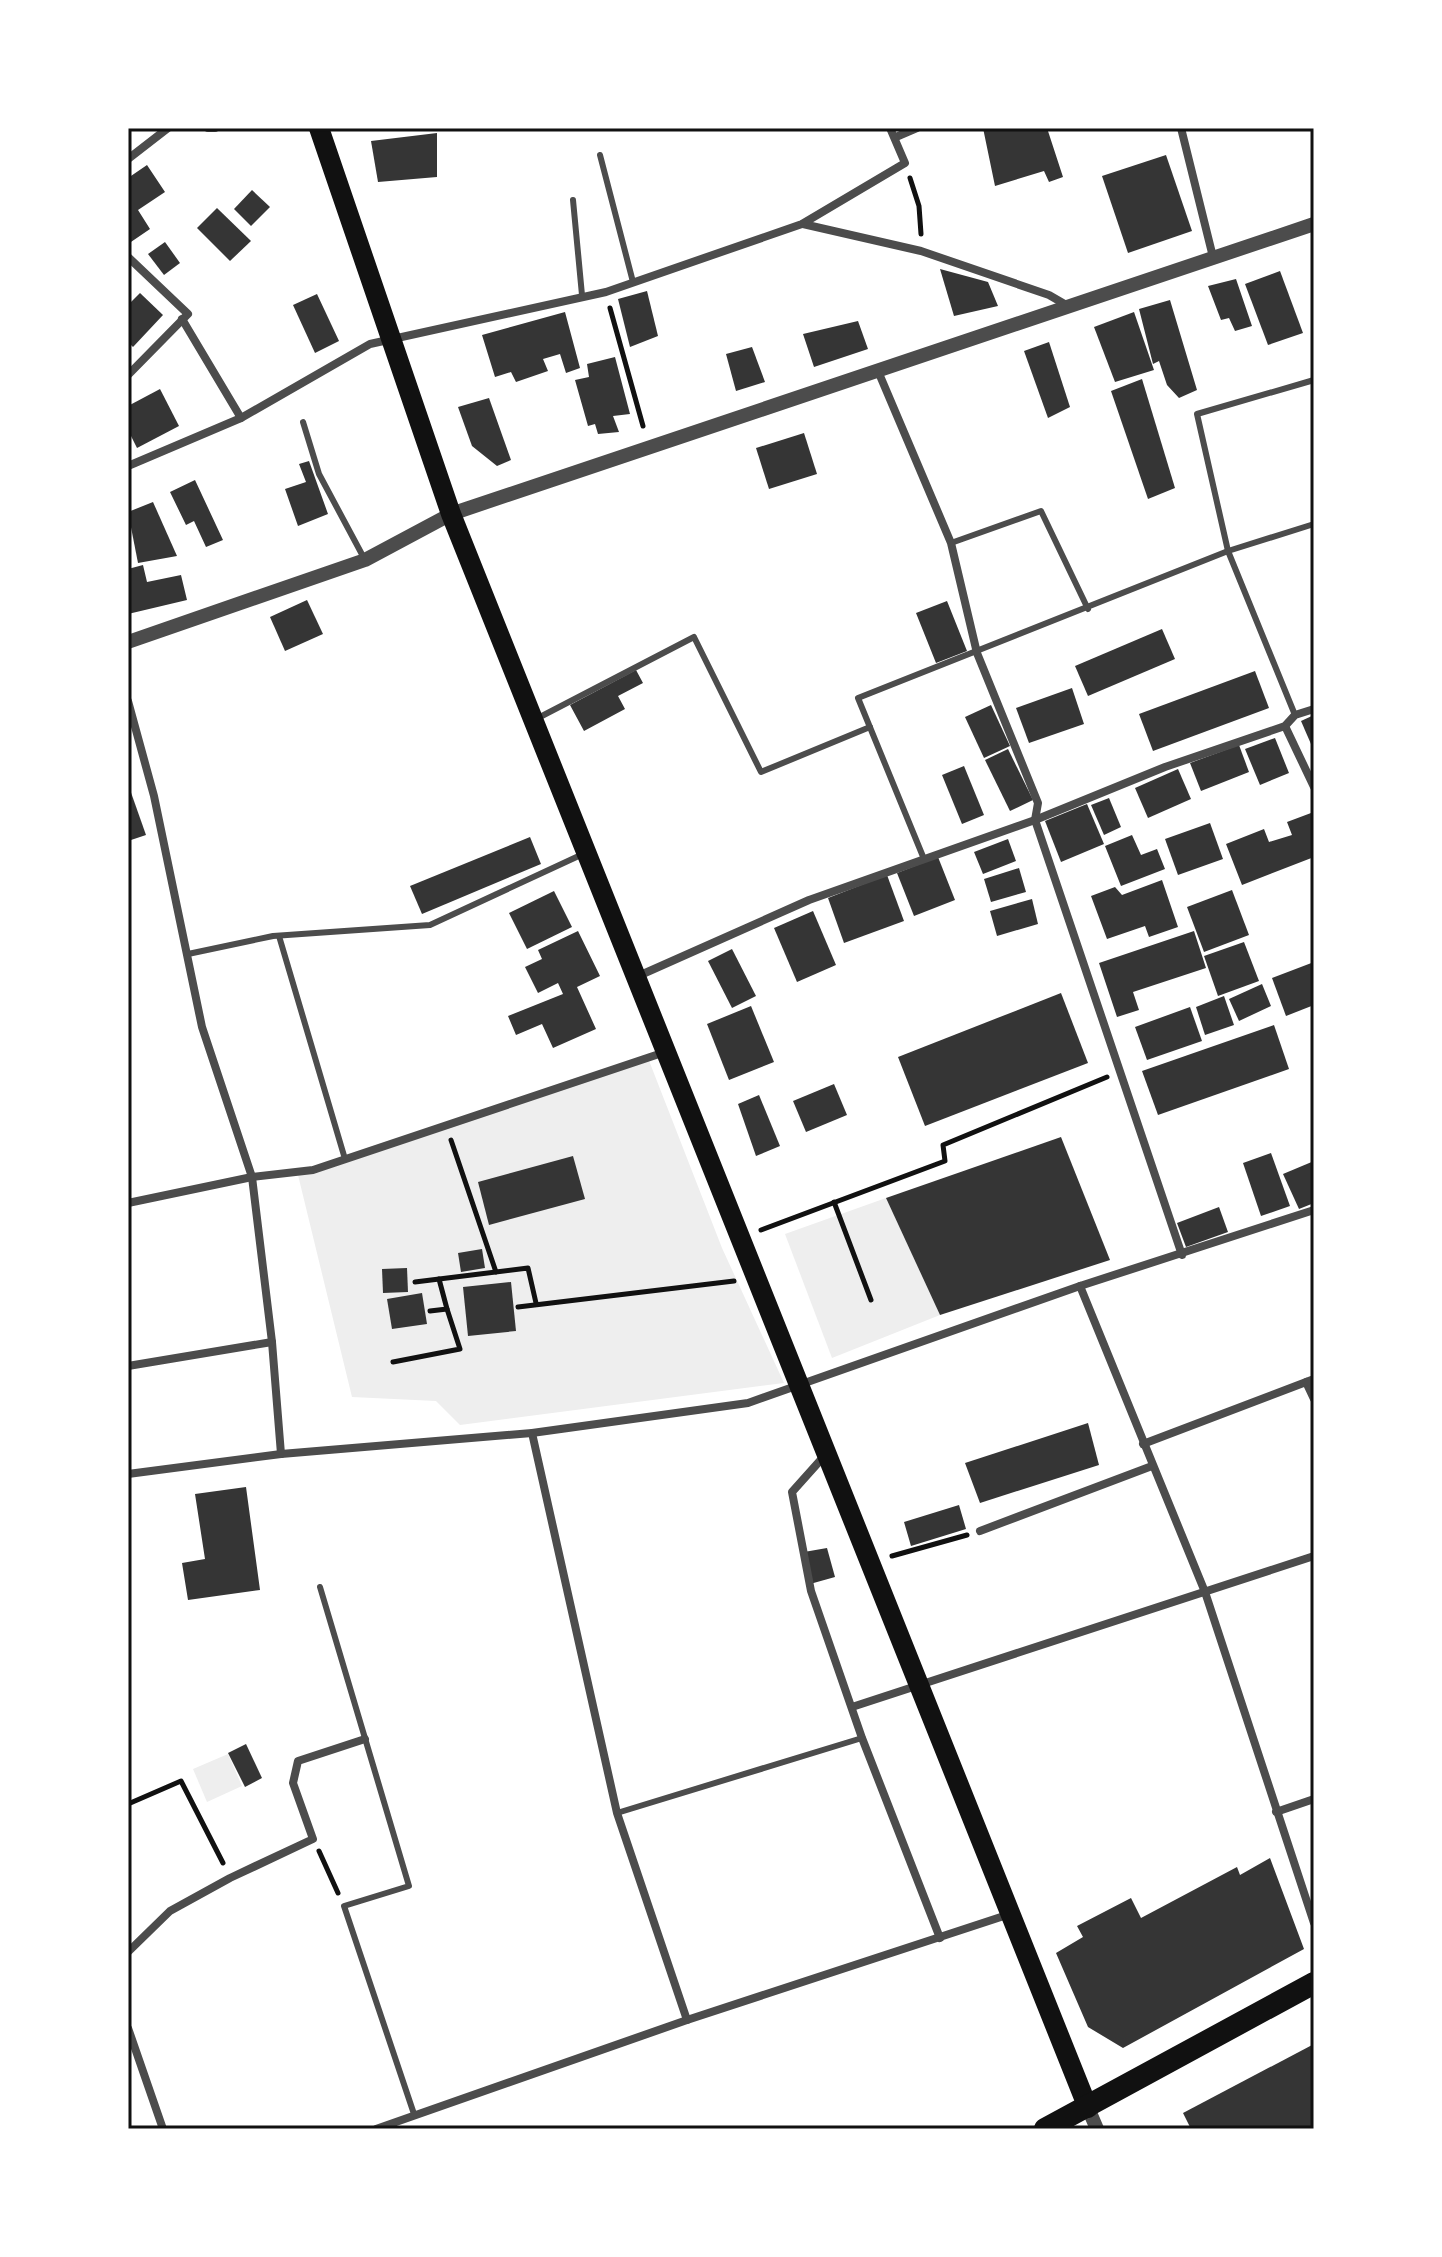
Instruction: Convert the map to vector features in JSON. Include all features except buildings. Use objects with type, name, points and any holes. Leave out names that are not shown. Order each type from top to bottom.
[{"type":"highway","points":[[1045,2129],[1314,1983]]},
{"type":"main road","points":[[319,128],[451,514],[1088,2108]]},
{"type":"street","points":[[128,159],[168,128]]},
{"type":"street","points":[[208,128],[215,128]]},
{"type":"street","points":[[128,466],[241,418],[362,348],[392,338],[606,292],[802,224],[905,163],[890,128]]},
{"type":"street","points":[[896,137],[917,128]]},
{"type":"street","points":[[1181,128],[1213,257]]},
{"type":"street","points":[[802,224],[921,251],[1049,295],[1070,307]]},
{"type":"street","points":[[128,642],[365,560],[451,514],[1314,224]]},
{"type":"street","points":[[128,257],[188,314],[128,375]]},
{"type":"street","points":[[182,319],[241,418]]},
{"type":"street","points":[[878,371],[951,543],[977,653],[1038,803],[1035,820],[1182,1255]]},
{"type":"street","points":[[128,701],[154,796],[202,1027],[252,1177],[272,1342],[281,1454]]},
{"type":"street","points":[[636,977],[809,900],[1035,820],[1165,767],[1285,726],[1295,715],[1314,709]]},
{"type":"street","points":[[1285,726],[1314,787]]},
{"type":"street","points":[[128,1203],[252,1177],[313,1170],[666,1052]]},
{"type":"street","points":[[128,1474],[281,1454],[532,1433],[748,1403],[798,1382],[1314,1210]]},
{"type":"street","points":[[1080,1286],[1205,1592],[1314,1923]]},
{"type":"street","points":[[128,1366],[272,1342]]},
{"type":"street","points":[[1143,1444],[1310,1380],[1314,1399]]},
{"type":"street","points":[[532,1433],[617,1813],[687,2020]]},
{"type":"street","points":[[827,1453],[792,1492],[811,1591],[862,1738],[940,1938]]},
{"type":"street","points":[[980,1531],[1152,1466]]},
{"type":"street","points":[[852,1707],[1314,1556]]},
{"type":"street","points":[[128,1952],[170,1911],[230,1878],[313,1839],[293,1783],[298,1761],[365,1739]]},
{"type":"street","points":[[1276,1812],[1314,1799]]},
{"type":"street","points":[[376,2129],[687,2020],[1011,1914]]},
{"type":"street","points":[[128,2028],[163,2129]]},
{"type":"street","points":[[1088,2108],[1097,2129]]},
{"type":"lane","points":[[600,155],[633,282]]},
{"type":"lane","points":[[573,200],[582,295]]},
{"type":"lane","points":[[1295,715],[1228,551],[1197,414],[1314,380]]},
{"type":"lane","points":[[303,422],[319,474],[365,560]]},
{"type":"lane","points":[[951,543],[1041,511],[1088,609]]},
{"type":"lane","points":[[924,859],[858,698],[1228,551],[1314,524]]},
{"type":"lane","points":[[533,720],[694,637],[761,772],[870,727]]},
{"type":"lane","points":[[188,954],[279,936],[430,925],[587,853]]},
{"type":"lane","points":[[279,936],[345,1159]]},
{"type":"lane","points":[[320,1587],[409,1886],[344,1906],[414,2114]]},
{"type":"lane","points":[[617,1813],[862,1738]]},
{"type":"path","points":[[905,163],[919,206],[921,251]]},
{"type":"path","points":[[606,292],[643,426]]},
{"type":"path","points":[[761,1230],[945,1161],[943,1145],[1118,1072]]},
{"type":"path","points":[[446,1125],[496,1272]]},
{"type":"path","points":[[834,1202],[871,1300]]},
{"type":"path","points":[[415,1282],[528,1268],[536,1303]]},
{"type":"path","points":[[393,1362],[460,1349],[439,1279]]},
{"type":"path","points":[[518,1307],[735,1281]]},
{"type":"path","points":[[430,1311],[447,1309]]},
{"type":"path","points":[[891,1556],[980,1531]]},
{"type":"path","points":[[128,1804],[181,1781],[230,1878]]},
{"type":"path","points":[[313,1839],[344,1906]]},
{"type":"shaded area","points":[[648,1058],[722,1248],[784,1383],[460,1425],[436,1401],[352,1397],[298,1175]]},
{"type":"shaded area","points":[[886,1198],[940,1315],[832,1358],[785,1234]]},
{"type":"shaded area","points":[[228,1754],[242,1786],[207,1802],[193,1769]]}]
